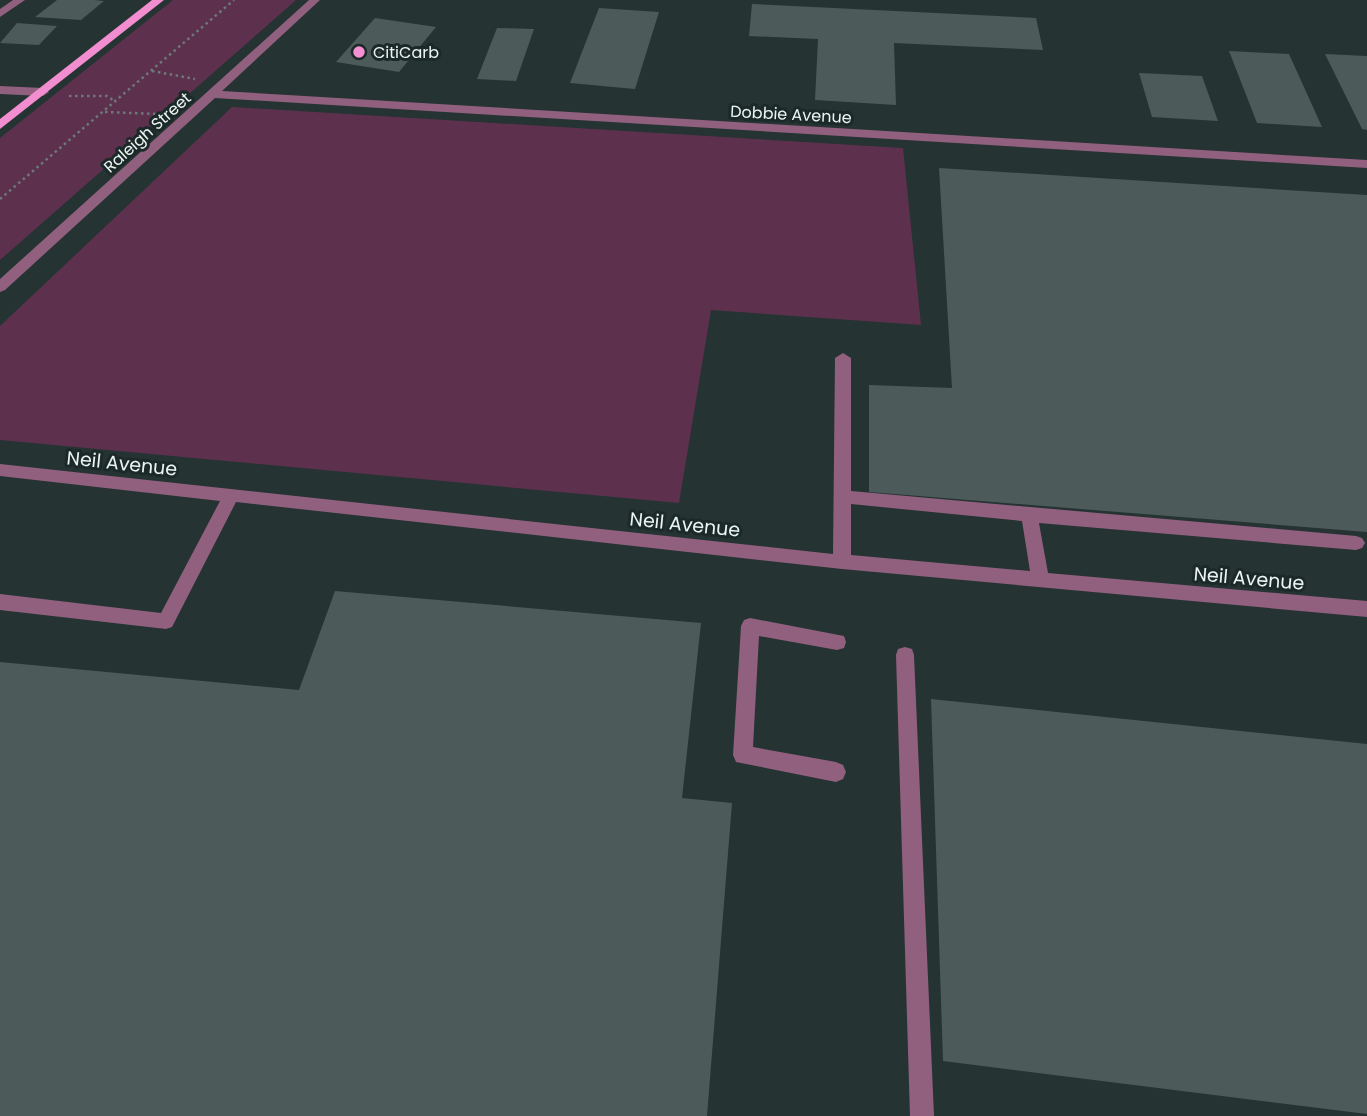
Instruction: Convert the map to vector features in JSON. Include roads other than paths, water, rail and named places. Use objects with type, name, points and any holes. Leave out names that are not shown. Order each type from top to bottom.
[{"type":"main road","points":[[0,125],[159,0]]},
{"type":"street","points":[[0,14],[20,0]]},
{"type":"street","name":"Raleigh Street","points":[[0,287],[315,0]]},
{"type":"street","points":[[0,90],[39,95]]},
{"type":"street","name":"Dobbie Avenue","points":[[213,94],[1367,164]]},
{"type":"street","points":[[842,562],[843,358]]},
{"type":"street","name":"Neil Avenue","points":[[2,473],[842,562],[1367,609]]},
{"type":"street","points":[[0,602],[166,621],[232,496]]},
{"type":"street","points":[[842,497],[1029,516],[1356,543]]},
{"type":"street","points":[[1029,516],[1040,580]]},
{"type":"street","points":[[836,772],[743,755],[750,626],[837,642]]},
{"type":"street","points":[[905,655],[922,1116]]},
{"type":"place","name":"CitiCarb","points":[[359,52]]}]
